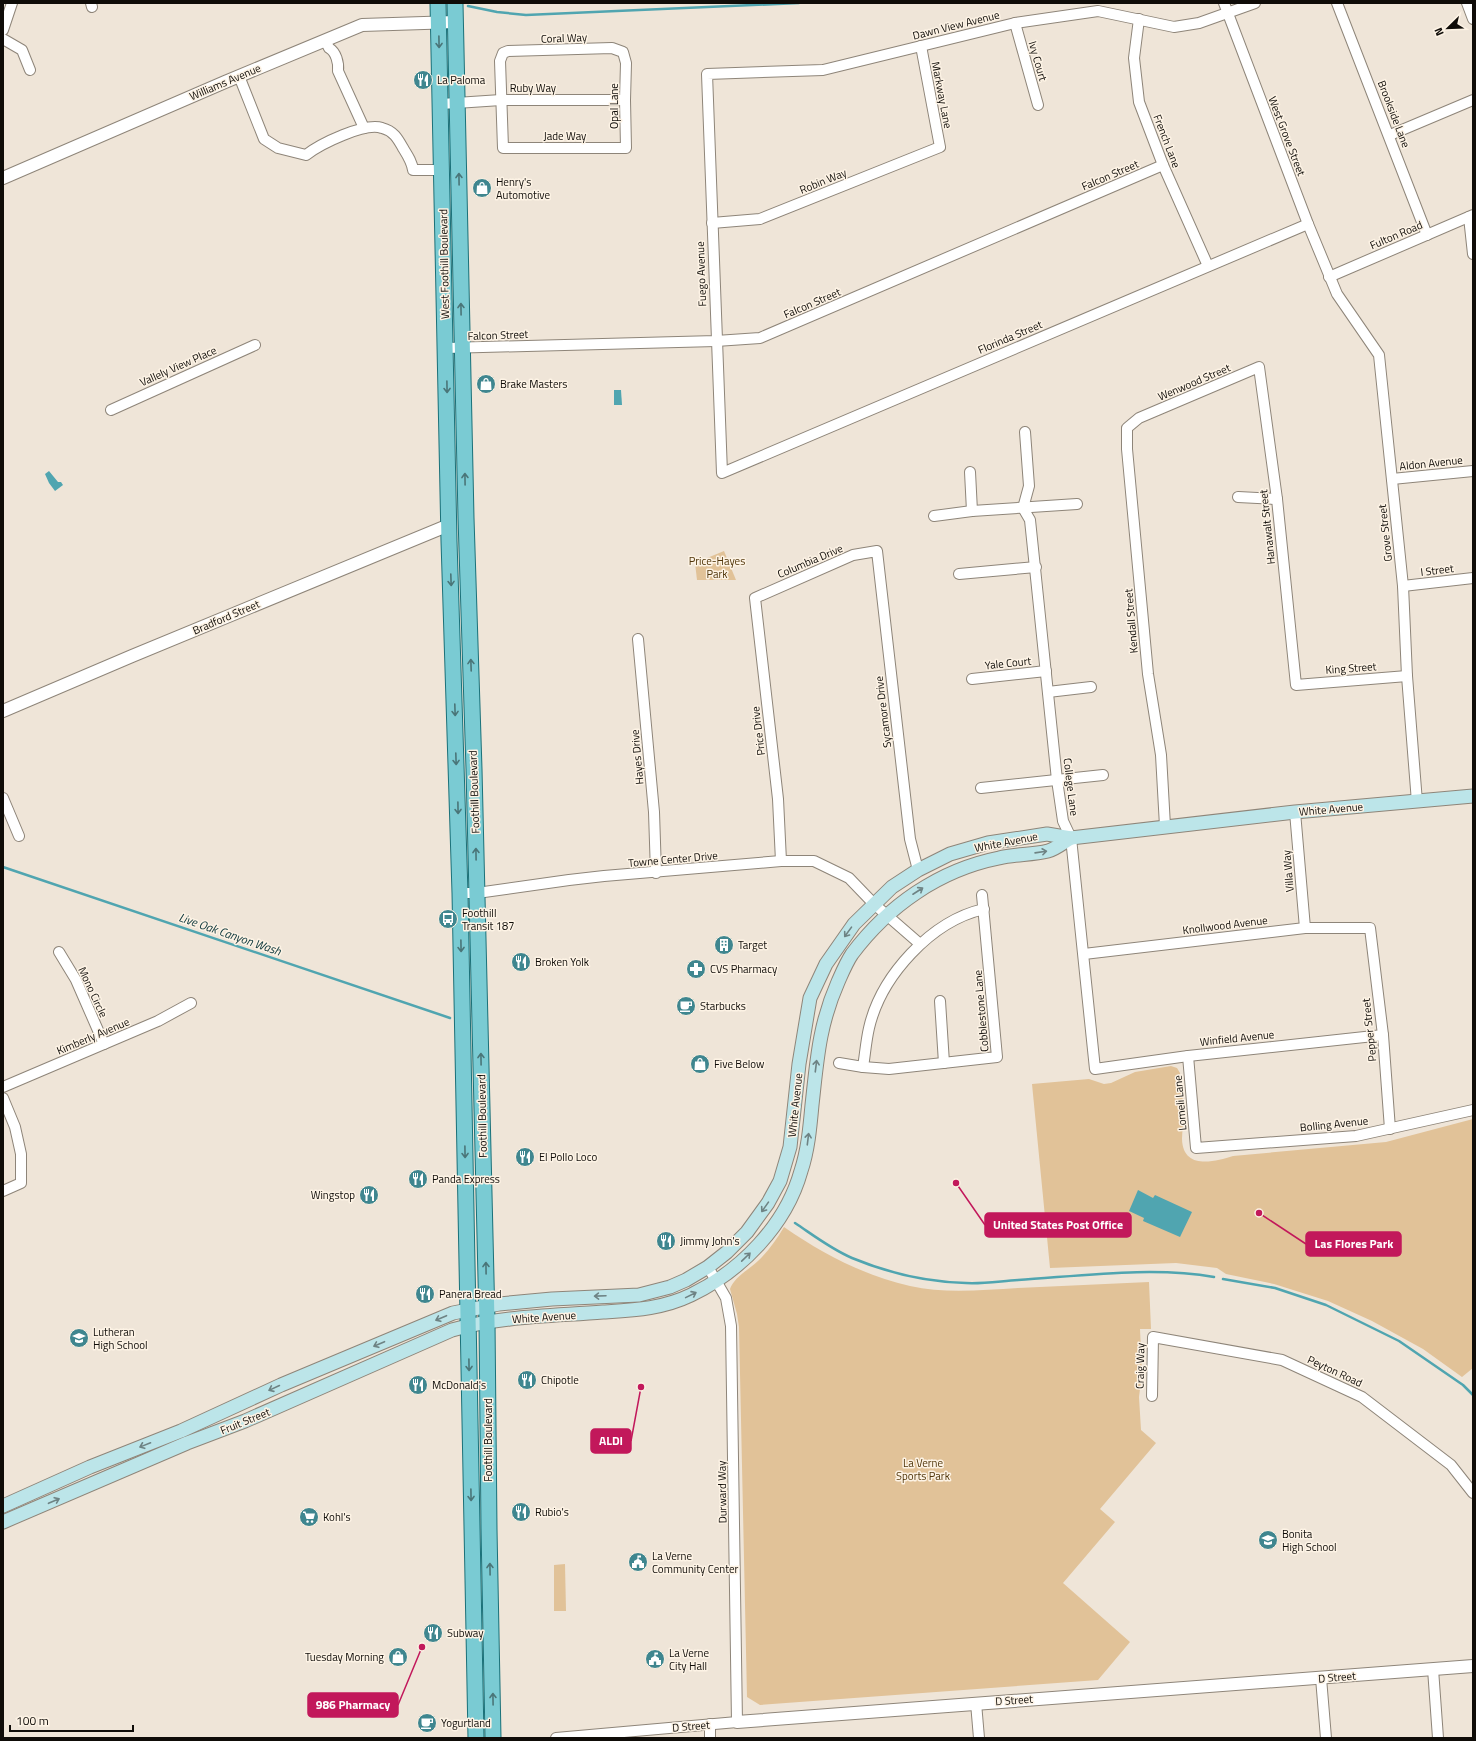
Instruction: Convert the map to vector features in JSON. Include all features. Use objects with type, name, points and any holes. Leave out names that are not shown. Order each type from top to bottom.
[{"type":"main road","name":"West Foothill Boulevard","points":[[438,3],[449,525]]},
{"type":"main road","name":"West Foothill Boulevard","points":[[455,3],[466,518]]},
{"type":"main road","name":"Foothill Boulevard","points":[[466,518],[487,1305],[489,1529],[494,1738]]},
{"type":"main road","name":"Foothill Boulevard","points":[[449,525],[460,893],[476,1738]]},
{"type":"main road","name":"White Avenue","points":[[468,1309],[487,1305],[552,1299],[639,1295],[670,1287],[686,1280],[708,1267],[727,1252],[747,1232],[768,1203],[780,1181],[790,1147],[800,1056],[810,998],[826,964],[854,924],[892,887],[918,870],[950,854],[988,843],[1047,834],[1071,838],[1294,812],[1473,796]]},
{"type":"main road","name":"White Avenue","points":[[487,1321],[638,1311],[674,1302],[716,1282],[748,1255],[776,1223],[793,1192],[801,1173],[806,1150],[820,1036],[828,1004],[845,966],[852,955],[887,915],[903,901],[958,869],[999,858],[1050,851],[1071,838]]},
{"type":"main road","name":"Fruit Street","points":[[3,1506],[90,1468],[181,1431],[281,1385],[453,1313],[468,1309]]},
{"type":"main road","name":"Fruit Street","points":[[3,1522],[187,1443],[259,1415],[452,1330],[487,1321]]},
{"type":"street","points":[[3,30],[12,3]]},
{"type":"street","name":"Dawn View Avenue","points":[[707,74],[823,70],[1015,23],[1098,11],[1174,27],[1199,23],[1226,8],[1255,3]]},
{"type":"street","name":"Brookside Lane","points":[[1338,3],[1427,234]]},
{"type":"street","points":[[1467,3],[1473,19]]},
{"type":"street","name":"West Grove Street","points":[[1226,8],[1329,277]]},
{"type":"street","name":"French Lane","points":[[1139,19],[1134,58],[1139,102],[1163,165],[1208,266]]},
{"type":"street","name":"Williams Avenue","points":[[3,178],[239,76],[327,44],[362,25],[456,22]]},
{"type":"street","name":"Ivy Court","points":[[1015,23],[1038,105]]},
{"type":"street","points":[[3,39],[22,50],[30,70]]},
{"type":"street","points":[[327,44],[328,53],[333,67],[338,71],[364,128]]},
{"type":"street","name":"Markway Lane","points":[[920,46],[940,147]]},
{"type":"street","name":"Coral Way","points":[[501,100],[500,61],[504,53],[508,51],[612,48],[623,52],[626,63]]},
{"type":"street","name":"Opal Lane","points":[[626,63],[626,148]]},
{"type":"street","name":"Fuego Avenue","points":[[707,74],[722,473]]},
{"type":"street","points":[[239,76],[264,139],[278,148],[306,155],[314,148],[364,128],[381,127],[395,134],[412,164],[413,170],[442,170]]},
{"type":"street","name":"Ruby Way","points":[[441,104],[501,100],[625,100]]},
{"type":"street","name":"Jade Way","points":[[501,100],[503,148],[626,148]]},
{"type":"street","points":[[1390,135],[1473,100]]},
{"type":"street","name":"Robin Way","points":[[712,223],[760,219],[940,147]]},
{"type":"street","name":"Falcon Street","points":[[446,348],[716,341],[760,338],[1163,165]]},
{"type":"street","points":[[1471,216],[1473,254]]},
{"type":"street","name":"Fulton Road","points":[[1329,277],[1471,216]]},
{"type":"street","name":"Florinda Street","points":[[722,473],[1308,224]]},
{"type":"street","name":"Grove Street","points":[[1329,277],[1337,294],[1379,355],[1403,586],[1407,676],[1417,802]]},
{"type":"street","name":"Vallely View Place","points":[[111,410],[254,345]]},
{"type":"street","name":"Wenwood Street","points":[[1139,418],[1259,367]]},
{"type":"street","name":"Hanawalt Street","points":[[1259,367],[1277,498],[1296,685]]},
{"type":"street","name":"Kendall Street","points":[[1139,418],[1127,428],[1127,448],[1148,674],[1161,755],[1165,826]]},
{"type":"street","points":[[1023,508],[1029,486],[1025,432]]},
{"type":"street","name":"Aldon Avenue","points":[[1392,479],[1473,471]]},
{"type":"street","points":[[970,472],[972,511]]},
{"type":"street","points":[[1238,498],[1277,498]]},
{"type":"street","points":[[934,516],[972,511],[1077,504]]},
{"type":"street","name":"College Lane","points":[[1023,508],[1030,520],[1036,567],[1057,780],[1063,821],[1071,838],[1095,1069]]},
{"type":"street","name":"Bradford Street","points":[[3,711],[449,525]]},
{"type":"street","name":"Columbia Drive","points":[[755,598],[853,555],[877,551]]},
{"type":"street","name":"Sycamore Drive","points":[[877,551],[910,839],[918,870]]},
{"type":"street","points":[[959,574],[1036,567]]},
{"type":"street","name":"I Street","points":[[1403,586],[1473,578]]},
{"type":"street","name":"Price Drive","points":[[755,598],[778,799],[781,862]]},
{"type":"street","name":"Hayes Drive","points":[[638,639],[654,812],[656,873]]},
{"type":"street","name":"Yale Court","points":[[972,679],[1046,671]]},
{"type":"street","name":"King Street","points":[[1296,685],[1407,676]]},
{"type":"street","points":[[1048,692],[1091,687]]},
{"type":"street","points":[[981,788],[1103,775]]},
{"type":"street","points":[[3,798],[19,836]]},
{"type":"street","name":"Villa Way","points":[[1294,812],[1304,928]]},
{"type":"street","name":"Towne Center Drive","points":[[460,893],[477,893],[569,880],[781,862],[814,861],[849,878],[874,904],[920,944]]},
{"type":"street","name":"Cobblestone Lane","points":[[839,1063],[863,1067],[889,1068],[997,1057],[982,895]]},
{"type":"street","points":[[863,1067],[869,1028],[883,991],[908,957],[920,944],[951,920],[984,909]]},
{"type":"street","name":"Knollwood Avenue","points":[[1084,954],[1304,928],[1370,928]]},
{"type":"street","name":"Pepper Street","points":[[1370,928],[1383,1035],[1390,1129]]},
{"type":"street","name":"Mono Circle","points":[[59,952],[76,980],[104,1044]]},
{"type":"street","points":[[940,1001],[944,1063]]},
{"type":"street","name":"Kimberly Avenue","points":[[3,1087],[158,1021],[191,1003]]},
{"type":"street","name":"Winfield Avenue","points":[[1095,1069],[1188,1056],[1383,1035]]},
{"type":"street","name":"Lomeli Lane","points":[[1188,1056],[1196,1148]]},
{"type":"street","points":[[3,1098],[15,1127],[21,1154],[21,1183],[3,1191]]},
{"type":"street","name":"Bolling Avenue","points":[[1196,1148],[1356,1136],[1473,1110]]},
{"type":"street","name":"Durward Way","points":[[708,1267],[726,1298],[731,1326],[736,1722]]},
{"type":"street","name":"Craig Way","points":[[1152,1396],[1153,1337]]},
{"type":"street","name":"Peyton Road","points":[[1153,1337],[1282,1360],[1362,1397],[1451,1465],[1473,1494]]},
{"type":"street","name":"D Street","points":[[556,1738],[976,1703],[1473,1666]]},
{"type":"street","points":[[1433,1669],[1438,1738]]},
{"type":"street","points":[[1321,1678],[1326,1738]]},
{"type":"street","points":[[976,1703],[979,1738]]},
{"type":"street","points":[[710,1724],[710,1738]]},
{"type":"green space","name":"Price-Hayes Park","points":[[724,551],[736,580],[697,580],[695,563]]},
{"type":"green space","points":[[1171,1066],[1177,1068],[1180,1073],[1184,1114],[1182,1139],[1184,1149],[1188,1156],[1194,1160],[1209,1161],[1233,1156],[1386,1142],[1473,1119],[1473,1368],[1462,1377],[1423,1349],[1372,1321],[1328,1301],[1274,1284],[1226,1274],[1217,1268],[1176,1263],[1050,1268],[1032,1084],[1089,1079],[1104,1084],[1111,1083],[1135,1072]]},
{"type":"green space","name":"La Verne Sports Park","points":[[784,1227],[829,1255],[860,1270],[910,1286],[923,1288],[964,1291],[1149,1282],[1151,1329],[1140,1329],[1142,1373],[1139,1397],[1141,1430],[1156,1443],[1100,1509],[1115,1522],[1063,1583],[1130,1642],[1098,1680],[760,1705],[747,1697],[739,1327],[730,1289],[735,1281],[766,1252]]},
{"type":"green space","points":[[565,1564],[566,1611],[554,1611],[554,1565]]},
{"type":"water","points":[[614,390],[621,390],[622,405],[614,405]]},
{"type":"water","points":[[49,471],[58,482],[61,482],[63,485],[55,491],[45,474]]},
{"type":"water","points":[[1138,1190],[1153,1198],[1155,1195],[1192,1212],[1180,1237],[1143,1221],[1144,1218],[1129,1211]]},
{"type":"waterway","points":[[468,6],[497,12],[526,15],[799,3]]},
{"type":"waterway","name":"Live Oak Canyon Wash","points":[[3,867],[450,1018]]},
{"type":"waterway","points":[[795,1223],[829,1246],[852,1258],[908,1276],[937,1281],[979,1283],[1091,1274],[1142,1272],[1166,1272],[1214,1277]]},
{"type":"waterway","points":[[1223,1279],[1275,1288],[1326,1305],[1399,1341],[1463,1385],[1473,1395]]},
{"type":"place","name":"La Paloma","points":[[423,80]]},
{"type":"place","name":"Henry's Automotive","points":[[482,188]]},
{"type":"place","name":"Brake Masters","points":[[486,384]]},
{"type":"place","name":"Foothill Transit 187","points":[[448,919]]},
{"type":"place","name":"Target","points":[[724,945]]},
{"type":"place","name":"Broken Yolk","points":[[521,962]]},
{"type":"place","name":"CVS Pharmacy","points":[[696,969]]},
{"type":"place","name":"Starbucks","points":[[686,1006]]},
{"type":"place","name":"Five Below","points":[[700,1064]]},
{"type":"place","name":"El Pollo Loco","points":[[525,1157]]},
{"type":"place","name":"Panda Express","points":[[418,1179]]},
{"type":"place","name":"United States Post Office","points":[[956,1183]]},
{"type":"place","name":"Wingstop","points":[[369,1195]]},
{"type":"place","name":"Las Flores Park","points":[[1259,1213]]},
{"type":"place","name":"Jimmy John's","points":[[666,1241]]},
{"type":"place","name":"Panera Bread","points":[[425,1294]]},
{"type":"place","name":"Lutheran High School","points":[[79,1338]]},
{"type":"place","name":"Chipotle","points":[[527,1380]]},
{"type":"place","name":"McDonald's","points":[[418,1385]]},
{"type":"place","name":"ALDI","points":[[641,1387]]},
{"type":"place","name":"Rubio's","points":[[521,1512]]},
{"type":"place","name":"Kohl's","points":[[309,1517]]},
{"type":"place","name":"Bonita High School","points":[[1268,1540]]},
{"type":"place","name":"La Verne Community Center","points":[[638,1562]]},
{"type":"place","name":"Subway","points":[[433,1633]]},
{"type":"place","name":"986 Pharmacy","points":[[422,1647]]},
{"type":"place","name":"Tuesday Morning","points":[[398,1657]]},
{"type":"place","name":"La Verne City Hall","points":[[655,1659]]},
{"type":"place","name":"Yogurtland","points":[[427,1723]]}]
